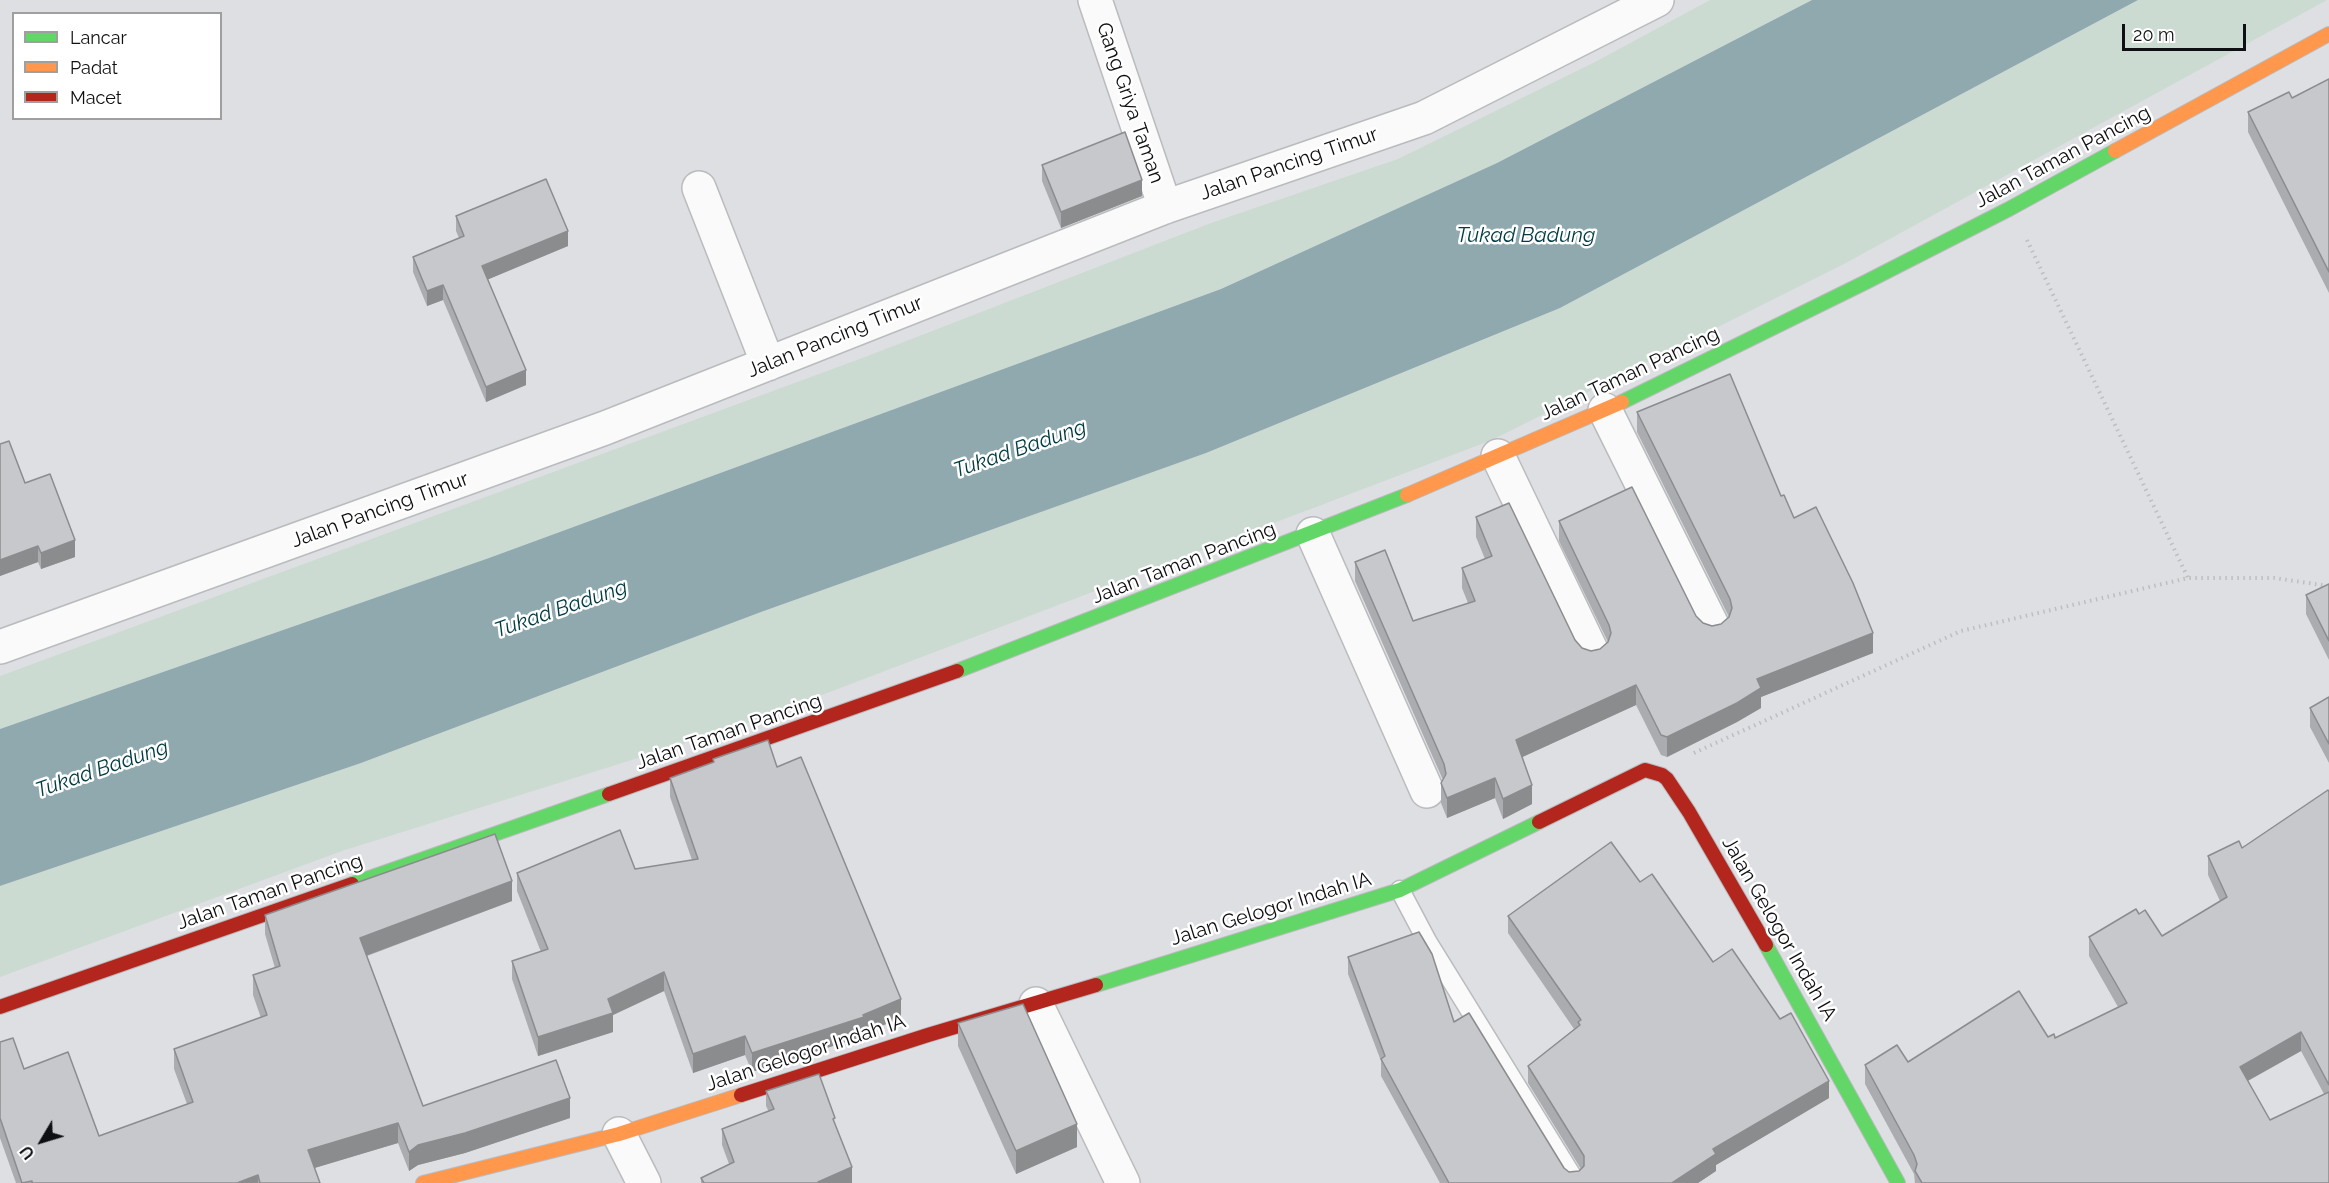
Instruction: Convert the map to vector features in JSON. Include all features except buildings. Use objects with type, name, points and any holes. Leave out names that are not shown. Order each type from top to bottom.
[{"type":"street","name":"Gang Griya Taman","points":[[1095,0],[1165,207]]},
{"type":"street","name":"Jalan Pancing Timur","points":[[0,647],[605,428],[1165,207],[1424,118],[1636,5]]},
{"type":"street","name":"Jalan Taman Pancing","points":[[0,1007],[922,685],[1313,534],[1605,410],[1866,282],[2009,209],[2329,34]]},
{"type":"street","points":[[699,188],[768,364]]},
{"type":"street","points":[[1605,410],[1713,627]]},
{"type":"street","points":[[1498,456],[1592,652]]},
{"type":"street","points":[[1313,534],[1427,791]]},
{"type":"street","name":"Jalan Gelogor Indah IA","points":[[423,1183],[619,1134],[928,1035],[1036,1004],[1400,890],[1645,770],[1666,779],[1731,882],[1898,1183]]},
{"type":"street","points":[[1036,1004],[1123,1183]]},
{"type":"street","points":[[619,1134],[644,1183]]},
{"type":"lane","points":[[1400,890],[1427,941],[1574,1179]]},
{"type":"path","points":[[2009,209],[2028,242],[2188,578]]},
{"type":"path","points":[[1653,772],[1961,631],[2188,578],[2274,578],[2329,586]]},
{"type":"shaded area","points":[[1710,0],[1812,0],[1497,163],[1221,289],[489,558],[0,729],[0,676],[865,357],[1211,223],[1398,159],[1595,62]]},
{"type":"shaded area","points":[[2138,0],[2327,0],[1842,265],[1492,440],[743,725],[342,851],[0,977],[0,886],[361,763],[761,612],[1206,453],[1560,308]]},
{"type":"water","name":"Tukad Badung","points":[[1812,0],[2138,0],[1560,308],[1206,453],[761,612],[361,763],[0,886],[0,729],[489,558],[1221,289],[1497,163]]},
{"type":"traffic: fast","points":[[1622,402],[1866,282],[2009,209],[2115,151]]},
{"type":"traffic: fast","points":[[957,671],[1407,495]]},
{"type":"traffic: fast","points":[[352,884],[609,794]]},
{"type":"traffic: fast","points":[[1096,985],[1400,890],[1539,822]]},
{"type":"traffic: fast","points":[[1766,945],[1898,1183]]},
{"type":"traffic: slow","points":[[2115,151],[2329,34]]},
{"type":"traffic: slow","points":[[1407,495],[1622,402]]},
{"type":"traffic: slow","points":[[423,1183],[619,1134],[741,1095]]},
{"type":"traffic: jam","points":[[609,794],[957,671]]},
{"type":"traffic: jam","points":[[1539,822],[1645,770],[1662,775],[1689,812],[1766,945]]},
{"type":"traffic: jam","points":[[0,1007],[352,884]]},
{"type":"traffic: jam","points":[[741,1095],[928,1035],[1096,985]]}]
